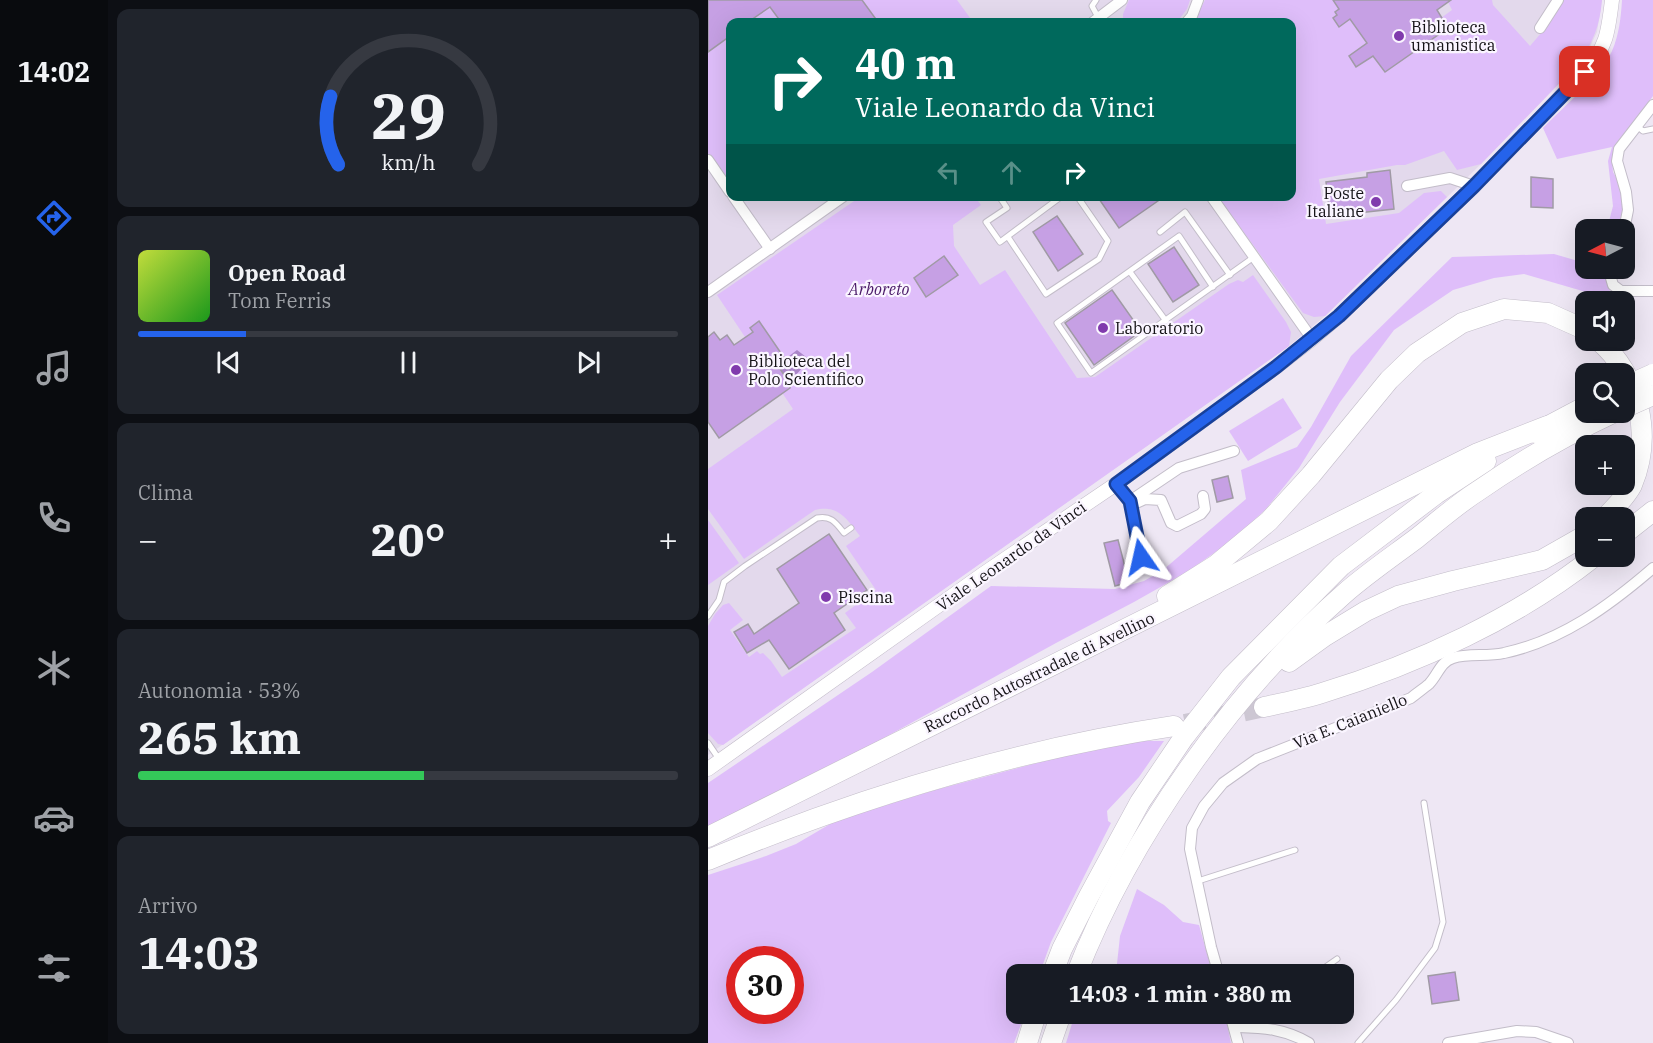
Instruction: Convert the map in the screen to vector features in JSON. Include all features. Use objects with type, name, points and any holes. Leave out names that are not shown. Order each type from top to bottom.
[{"type":"highway","points":[[855,764],[890,738],[1178,590],[1216,565],[1269,521],[1311,475],[1389,380],[1417,353],[1462,323],[1504,309],[1548,313],[1575,325]]},
{"type":"highway","points":[[1611,351],[1627,372],[1637,398],[1642,425],[1640,461],[1631,487],[1614,507]]},
{"type":"highway","points":[[1635,382],[1653,374]]},
{"type":"highway","points":[[1635,403],[1653,395]]},
{"type":"highway","points":[[1056,964],[1089,896],[1140,802],[1184,736],[1231,677],[1341,566],[1436,494],[1482,464],[1575,412]]},
{"type":"highway","points":[[1080,964],[1108,904],[1175,788],[1238,704],[1312,625],[1346,593],[1477,491],[1542,451],[1595,423]]},
{"type":"highway","name":"Raccordo Autostradale di Avellino","points":[[708,837],[1478,453],[1547,426]]},
{"type":"highway","points":[[1635,525],[1653,511]]},
{"type":"highway","points":[[1175,788],[1189,780],[1288,663],[1325,636],[1366,611],[1398,596],[1453,580],[1542,560],[1575,541]]},
{"type":"highway","points":[[1264,707],[1321,694],[1376,675],[1451,644],[1518,607],[1578,567]]},
{"type":"highway","points":[[708,860],[840,809],[923,782],[1103,736],[1174,726]]},
{"type":"highway","points":[[1027,1043],[1033,1024]]},
{"type":"highway","points":[[1051,1043],[1058,1024]]},
{"type":"street","points":[[1101,18],[1122,0]]},
{"type":"street","points":[[1190,18],[1198,0]]},
{"type":"street","points":[[1540,28],[1558,0]]},
{"type":"street","name":"Viale Leonardo da Vinci","points":[[708,769],[992,568],[1116,484],[1312,339],[1339,316],[1474,186],[1578,80],[1598,57],[1608,34],[1612,0]]},
{"type":"street","points":[[1626,219],[1628,210],[1626,192],[1617,161],[1619,148],[1653,105]]},
{"type":"street","points":[[708,160],[726,186]]},
{"type":"street","points":[[1407,186],[1450,178],[1474,186]]},
{"type":"street","points":[[736,201],[770,249]]},
{"type":"street","points":[[708,292],[837,201]]},
{"type":"street","points":[[1215,201],[1312,339]]},
{"type":"street","points":[[1611,279],[1613,285],[1621,291],[1653,291]]},
{"type":"street","points":[[1130,503],[1179,468],[1234,451]]},
{"type":"street","points":[[1116,484],[1130,503],[1141,557]]},
{"type":"street","points":[[1130,503],[1145,499],[1161,500],[1171,523],[1177,526],[1201,514],[1205,509],[1203,496]]},
{"type":"street","name":"Via E. Caianiello","points":[[1216,964],[1190,849],[1192,828],[1203,806],[1222,783],[1257,759],[1411,698],[1431,682],[1443,664],[1453,658],[1502,654],[1531,646],[1561,633],[1601,610],[1653,568]]},
{"type":"street","points":[[1233,1024],[1238,1043]]},
{"type":"street","points":[[1234,1027],[1266,1028],[1293,1034],[1309,1043]]},
{"type":"street","points":[[1448,1043],[1517,1031],[1536,1032],[1568,1043]]},
{"type":"lane","points":[[1096,0],[1092,6],[1097,18]]},
{"type":"lane","points":[[1636,126],[1643,131],[1653,129]]},
{"type":"lane","points":[[1002,201],[1007,208],[986,222],[1000,242],[1055,201]]},
{"type":"lane","points":[[1008,237],[1046,294],[1099,259],[1108,241],[1080,201]]},
{"type":"lane","points":[[1160,231],[1185,212],[1230,275]]},
{"type":"lane","points":[[1213,287],[1179,236],[1057,323],[1091,373],[1166,321],[1230,275],[1254,257]]},
{"type":"lane","points":[[1130,272],[1166,321]]},
{"type":"lane","points":[[708,616],[719,600],[723,582],[817,518],[832,519],[844,533],[851,528]]},
{"type":"lane","points":[[708,743],[720,760]]},
{"type":"lane","points":[[1358,1043],[1436,948],[1443,922],[1424,803]]},
{"type":"lane","points":[[1198,881],[1295,850]]},
{"type":"lane","points":[[1330,964],[1337,959]]},
{"type":"shaded area","points":[[708,0],[1602,0],[1597,32],[1578,64],[1481,164],[1325,316],[1289,346],[708,755]]},
{"type":"shaded area","points":[[758,322],[784,360],[797,350],[810,360],[789,382],[751,328]]},
{"type":"green space","points":[[854,0],[957,0],[970,18],[874,18],[867,7],[851,18],[828,18]]},
{"type":"green space","points":[[1129,0],[1190,0],[1180,18],[1123,18]]},
{"type":"green space","points":[[1205,0],[1333,0],[1339,9],[1333,18],[1339,26],[1362,10],[1369,20],[1357,29],[1367,43],[1349,56],[1357,67],[1373,56],[1385,72],[1448,28],[1441,18],[1452,10],[1448,2],[1451,0],[1492,0],[1493,5],[1530,46],[1548,25],[1563,0],[1602,0],[1595,34],[1578,64],[1481,164],[1457,170],[1444,151],[1405,165],[1319,179],[1326,224],[1399,213],[1424,193],[1441,191],[1447,197],[1325,316],[1314,317],[1303,313],[1221,201],[1296,201],[1296,18],[1196,18]]},
{"type":"green space","points":[[1622,0],[1653,0],[1653,96],[1616,146],[1612,160],[1613,172],[1619,183],[1623,207],[1620,219],[1610,219],[1613,206],[1608,161],[1612,147],[1557,159],[1543,128],[1591,81],[1607,61],[1616,39]]},
{"type":"green space","points":[[770,7],[778,18],[754,18]]},
{"type":"green space","points":[[726,39],[726,183],[708,155],[708,52]]},
{"type":"green space","name":"Arboreto","points":[[854,201],[978,201],[981,205],[953,225],[954,246],[980,285],[1005,270],[1077,378],[1095,377],[1229,284],[1238,280],[1243,282],[1253,275],[1291,332],[1289,346],[723,745],[718,744],[708,733],[708,626],[723,605],[729,603],[743,620],[730,630],[749,657],[757,651],[760,654],[763,653],[782,677],[856,628],[845,613],[876,590],[846,546],[860,536],[847,519],[836,511],[815,510],[744,559],[708,509],[708,469],[793,409],[717,295]]},
{"type":"green space","points":[[1554,254],[1575,260],[1575,279],[1607,279],[1610,291],[1583,291],[1524,274],[1494,278],[1453,290],[1394,330],[1340,402],[1299,468],[1266,509],[1234,539],[1187,572],[1134,602],[824,771],[708,830],[708,783],[872,672],[991,586],[1115,589],[1144,581],[1163,570],[1246,499],[1241,470],[1297,447],[1311,427],[1351,356],[1452,257]]},
{"type":"green space","points":[[1283,398],[1302,428],[1248,461],[1229,431]]},
{"type":"green space","points":[[708,520],[739,563],[708,585]]},
{"type":"green space","points":[[1138,741],[1164,741],[1139,777],[1107,811],[1108,821],[1111,823],[1051,942],[1043,964],[1006,964],[1006,1024],[1021,1024],[1014,1043],[708,1043],[708,875],[796,844],[837,820],[935,790],[1056,758]]},
{"type":"green space","points":[[1137,889],[1164,905],[1183,922],[1199,925],[1210,964],[1117,964],[1120,936]]},
{"type":"green space","points":[[1072,1024],[1227,1024],[1231,1043],[1066,1043]]},
{"type":"building","points":[[708,0],[862,0],[875,18],[778,18],[770,7],[754,18],[726,18],[726,39],[708,52]]},
{"type":"building","name":"Biblioteca umanistica","points":[[1333,0],[1451,0],[1437,10],[1448,28],[1385,72],[1373,56],[1356,67],[1349,56],[1367,43],[1350,19],[1339,27],[1333,18],[1339,9]]},
{"type":"building","points":[[1390,170],[1394,209],[1330,216],[1326,182],[1367,177],[1367,173]]},
{"type":"building","points":[[1531,177],[1553,179],[1553,208],[1531,207]]},
{"type":"building","points":[[1100,201],[1158,201],[1119,228]]},
{"type":"building","points":[[1057,216],[1083,254],[1058,271],[1033,232]]},
{"type":"building","name":"Laboratorio","points":[[1174,247],[1199,285],[1173,302],[1148,264]]},
{"type":"building","points":[[944,256],[958,275],[926,297],[914,278]]},
{"type":"building","name":"Laboratorio","points":[[1112,290],[1141,331],[1094,365],[1065,323]]},
{"type":"building","name":"Biblioteca del Polo Scientifico","points":[[759,321],[785,359],[778,366],[789,382],[790,388],[719,438],[708,422],[708,337],[714,332],[720,340],[727,335],[734,345],[753,332],[750,328]]},
{"type":"building","points":[[1228,476],[1233,498],[1217,502],[1212,480]]},
{"type":"building","name":"Piscina","points":[[829,534],[867,590],[834,613],[845,630],[789,669],[769,640],[747,653],[734,632],[748,624],[754,634],[799,603],[777,569]]},
{"type":"building","points":[[1118,540],[1129,582],[1115,586],[1104,543]]},
{"type":"building","points":[[1455,972],[1459,1000],[1432,1004],[1428,976]]},
{"type":"tunnel","points":[[1185,724],[1264,707]]},
{"type":"place","name":"Biblioteca umanistica","points":[[1399,36]]},
{"type":"place","name":"Poste Italiane","points":[[1376,202]]},
{"type":"place","name":"Laboratorio","points":[[1103,328]]},
{"type":"place","name":"Biblioteca del Polo Scientifico","points":[[736,370]]},
{"type":"place","name":"Piscina","points":[[826,597]]},
{"type":"route","points":[[1141,557],[1130,501],[1116,484],[1276,367],[1339,316],[1474,186],[1585,72]]}]
